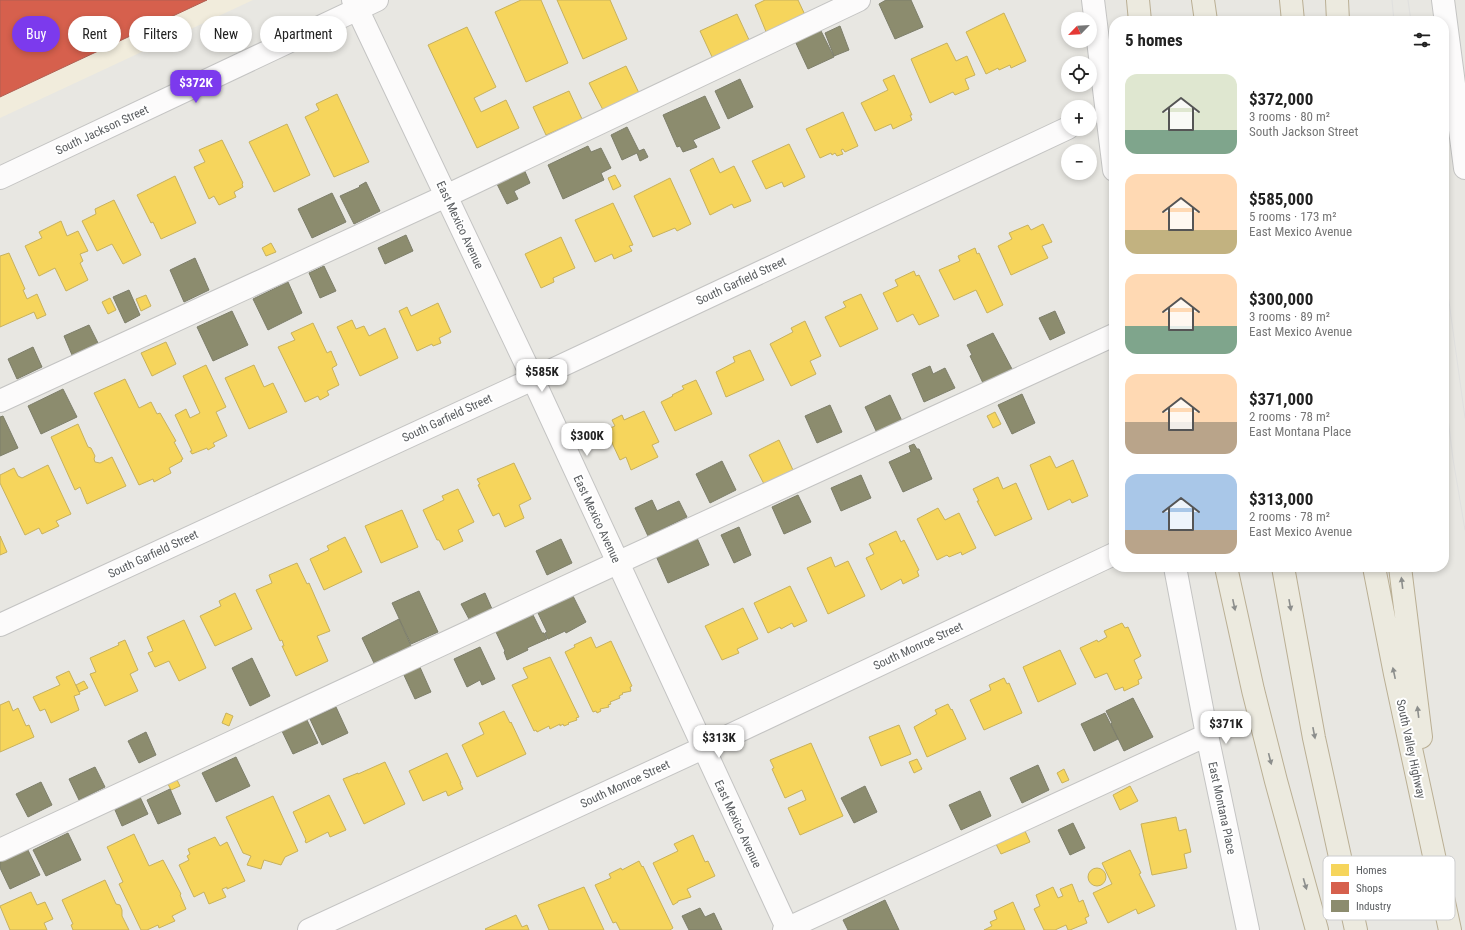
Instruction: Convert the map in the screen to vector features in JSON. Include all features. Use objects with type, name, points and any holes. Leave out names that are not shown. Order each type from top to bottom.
[{"type":"highway","points":[[1138,0],[1140,16]]},
{"type":"highway","points":[[1203,0],[1205,16]]},
{"type":"highway","points":[[1291,0],[1293,16]]},
{"type":"highway","points":[[1337,0],[1338,16]]},
{"type":"highway","points":[[1227,572],[1253,690],[1272,766],[1317,930]]},
{"type":"highway","points":[[1284,572],[1314,738],[1340,856]]},
{"type":"highway","name":"South Valley Highway","points":[[1375,572],[1395,674],[1435,856]]},
{"type":"highway","points":[[1401,572],[1426,770],[1439,856]]},
{"type":"highway","points":[[1354,920],[1356,930]]},
{"type":"highway","points":[[1449,920],[1451,930]]},
{"type":"highway","name":"South Valley Highway","points":[[1449,920],[1451,930]]},
{"type":"street","name":"South Jackson Street","points":[[0,178],[355,5],[377,0]]},
{"type":"street","points":[[0,401],[446,196],[859,0]]},
{"type":"street","points":[[1093,0],[1098,114],[1109,152]]},
{"type":"street","points":[[1443,0],[1445,16]]},
{"type":"street","name":"East Mexico Avenue","points":[[355,5],[532,379],[786,929]]},
{"type":"street","points":[[1449,46],[1465,167]]},
{"type":"street","name":"South Garfield Street","points":[[0,625],[532,379],[1061,131]]},
{"type":"street","points":[[0,850],[617,563],[1109,337]]},
{"type":"street","name":"South Monroe Street","points":[[309,930],[703,748],[1109,556]]},
{"type":"street","name":"East Montana Place","points":[[1175,572],[1207,735],[1248,930]]},
{"type":"street","points":[[786,929],[1207,735]]},
{"type":"shaded area","points":[[0,0],[253,0],[219,16],[200,16],[200,25],[192,28],[192,16],[129,16],[129,52],[142,52],[0,118]]},
{"type":"building: Homes","points":[[521,0],[541,0],[568,63],[526,82],[495,12]]},
{"type":"building: Homes","points":[[557,0],[610,0],[627,39],[583,59]]},
{"type":"building: Homes","points":[[765,0],[798,0],[806,17],[767,34],[755,5]]},
{"type":"building: Homes","points":[[1004,13],[1026,61],[1011,68],[1010,65],[999,70],[998,68],[986,74],[966,32]]},
{"type":"building: Homes","points":[[737,14],[750,42],[713,59],[700,31]]},
{"type":"building: Homes","points":[[467,27],[496,87],[474,98],[481,112],[506,100],[519,128],[477,148],[428,45]]},
{"type":"building: Homes","points":[[947,43],[956,61],[967,56],[975,75],[965,79],[969,89],[955,95],[953,92],[930,103],[911,59]]},
{"type":"building: Homes","points":[[626,66],[639,93],[603,110],[589,83]]},
{"type":"building: Homes","points":[[894,75],[912,115],[910,115],[912,120],[893,129],[891,124],[875,131],[861,103],[888,90],[883,80]]},
{"type":"building: Homes","points":[[569,91],[582,119],[546,135],[533,107]]},
{"type":"building: Homes","points":[[337,94],[369,162],[334,177],[305,117],[319,110],[316,104]]},
{"type":"building: Homes","points":[[843,112],[858,146],[845,152],[843,149],[841,150],[843,154],[837,156],[835,153],[832,155],[831,153],[820,158],[806,129]]},
{"type":"building: Homes","points":[[287,124],[310,175],[274,192],[249,142]]},
{"type":"building: Homes","points":[[222,140],[243,183],[243,187],[234,192],[236,197],[219,205],[214,196],[209,199],[194,167],[205,162],[199,150]]},
{"type":"building: Homes","points":[[789,144],[805,177],[784,187],[782,182],[766,189],[752,161]]},
{"type":"building: Homes","points":[[713,158],[720,173],[734,166],[751,201],[734,208],[732,204],[710,215],[690,170]]},
{"type":"building: Homes","points":[[615,175],[621,186],[613,190],[608,178]]},
{"type":"building: Homes","points":[[175,176],[196,223],[161,239],[137,195]]},
{"type":"building: Homes","points":[[670,178],[691,224],[677,231],[675,228],[653,237],[634,196]]},
{"type":"building: Homes","points":[[114,200],[141,255],[123,264],[112,244],[97,251],[82,221],[96,214],[95,209]]},
{"type":"building: Homes","points":[[613,203],[633,245],[629,246],[632,251],[614,259],[612,254],[595,262],[575,220]]},
{"type":"building: Homes","points":[[61,221],[67,236],[78,231],[88,251],[80,254],[83,261],[80,263],[88,280],[66,291],[55,268],[39,276],[25,246],[42,238],[39,232]]},
{"type":"building: Homes","points":[[1043,224],[1052,242],[1042,246],[1048,258],[1011,275],[998,246],[1012,239],[1009,233],[1028,225],[1031,230]]},
{"type":"building: Homes","points":[[561,237],[575,268],[553,278],[554,282],[541,288],[525,254]]},
{"type":"building: Homes","points":[[271,243],[276,252],[266,256],[262,248]]},
{"type":"building: Homes","points":[[975,248],[977,254],[979,253],[1003,305],[987,313],[976,290],[954,300],[939,270],[960,261],[958,256]]},
{"type":"building: Homes","points":[[9,253],[25,289],[23,290],[27,299],[37,294],[46,315],[37,319],[34,312],[0,327],[0,256]]},
{"type":"building: Homes","points":[[914,271],[916,276],[919,275],[939,316],[919,325],[913,314],[897,322],[883,293],[898,286],[895,280]]},
{"type":"building: Homes","points":[[861,294],[878,329],[840,347],[825,317],[846,307],[843,302]]},
{"type":"building: Homes","points":[[146,295],[151,306],[141,311],[136,299]]},
{"type":"building: Homes","points":[[110,298],[116,310],[108,314],[102,302]]},
{"type":"building: Homes","points":[[438,303],[451,332],[439,338],[441,343],[433,346],[432,344],[417,351],[399,311],[407,307],[411,316]]},
{"type":"building: Homes","points":[[352,320],[356,329],[364,326],[369,336],[385,328],[398,358],[360,376],[337,327]]},
{"type":"building: Homes","points":[[805,321],[821,356],[810,361],[816,374],[791,386],[770,344],[793,332],[791,328]]},
{"type":"building: Homes","points":[[313,323],[327,353],[331,351],[337,365],[332,368],[339,385],[327,391],[329,395],[320,400],[318,396],[305,402],[278,347],[295,340],[291,333]]},
{"type":"building: Homes","points":[[166,342],[176,364],[152,376],[141,353]]},
{"type":"building: Homes","points":[[750,350],[764,380],[726,397],[716,372],[735,362],[733,357]]},
{"type":"building: Homes","points":[[206,365],[226,407],[216,412],[227,436],[213,443],[215,446],[208,450],[207,448],[192,454],[175,415],[186,409],[190,418],[200,413],[183,376]]},
{"type":"building: Homes","points":[[254,365],[264,387],[273,383],[287,412],[249,429],[225,378]]},
{"type":"building: Homes","points":[[125,379],[139,408],[151,402],[157,414],[160,413],[176,441],[174,442],[183,459],[169,468],[171,473],[154,482],[153,479],[139,485],[94,393]]},
{"type":"building: Homes","points":[[696,380],[712,414],[675,431],[661,402],[684,389],[682,386]]},
{"type":"building: Homes","points":[[644,411],[659,442],[652,445],[658,457],[631,470],[626,457],[620,460],[606,430],[615,426],[612,420],[622,415],[624,420]]},
{"type":"building: Homes","points":[[995,412],[1001,424],[993,428],[987,416]]},
{"type":"building: Homes","points":[[78,424],[88,447],[91,448],[95,456],[95,462],[100,463],[112,457],[126,486],[87,504],[80,487],[75,490],[51,437]]},
{"type":"building: Homes","points":[[779,440],[793,470],[764,484],[749,455]]},
{"type":"building: Homes","points":[[1050,456],[1056,468],[1073,460],[1088,496],[1072,503],[1070,499],[1048,510],[1030,465]]},
{"type":"building: Homes","points":[[514,463],[531,499],[519,505],[524,518],[505,527],[499,513],[493,516],[478,485],[480,484],[477,479]]},
{"type":"building: Homes","points":[[48,465],[71,514],[56,521],[59,526],[42,534],[39,528],[25,535],[0,483],[0,475],[14,468],[18,476],[22,478]]},
{"type":"building: Homes","points":[[998,477],[1003,489],[1016,483],[1032,519],[995,536],[977,501],[979,501],[973,489]]},
{"type":"building: Homes","points":[[458,489],[474,522],[458,530],[463,541],[444,550],[439,540],[437,540],[423,510],[444,500],[442,496]]},
{"type":"building: Homes","points":[[938,508],[945,520],[959,513],[976,548],[962,555],[961,552],[949,557],[947,555],[937,560],[917,519]]},
{"type":"building: Homes","points":[[402,510],[418,547],[381,563],[365,526]]},
{"type":"building: Homes","points":[[896,531],[901,542],[904,540],[919,570],[917,571],[919,576],[903,584],[901,579],[881,590],[866,558],[874,554],[869,544]]},
{"type":"building: Homes","points":[[0,536],[7,552],[0,555]]},
{"type":"building: Homes","points":[[345,537],[362,572],[324,590],[310,559],[329,550],[327,546]]},
{"type":"building: Homes","points":[[831,557],[835,567],[848,561],[865,596],[828,614],[807,568]]},
{"type":"building: Homes","points":[[297,563],[307,584],[309,583],[330,631],[317,636],[328,661],[296,676],[282,646],[284,646],[282,640],[280,641],[256,590],[272,583],[269,575]]},
{"type":"building: Homes","points":[[790,586],[807,621],[794,627],[792,623],[781,629],[780,627],[768,633],[754,603]]},
{"type":"building: Homes","points":[[235,593],[252,629],[215,646],[200,616],[221,606],[219,601]]},
{"type":"building: Homes","points":[[743,608],[758,639],[737,649],[739,653],[722,660],[705,626]]},
{"type":"building: Homes","points":[[184,620],[206,668],[179,681],[169,661],[155,667],[148,653],[153,651],[147,637]]},
{"type":"building: Homes","points":[[1122,623],[1125,628],[1128,627],[1141,656],[1134,660],[1142,678],[1138,680],[1139,684],[1124,691],[1123,687],[1115,690],[1107,673],[1095,678],[1080,648],[1097,640],[1098,642],[1107,637],[1104,631]]},
{"type":"building: Homes","points":[[591,637],[596,648],[611,641],[632,686],[630,687],[631,691],[622,693],[623,694],[619,696],[620,698],[610,702],[611,704],[608,705],[609,707],[600,709],[601,711],[597,713],[596,711],[593,712],[565,652],[575,647],[574,645]]},
{"type":"building: Homes","points":[[125,640],[138,670],[130,674],[138,691],[105,706],[90,674],[96,672],[90,658],[119,645],[118,643]]},
{"type":"building: Homes","points":[[1060,650],[1076,684],[1038,702],[1023,667]]},
{"type":"building: Homes","points":[[550,657],[579,717],[576,718],[577,720],[564,726],[563,724],[560,726],[560,724],[550,729],[549,726],[537,732],[536,730],[534,731],[512,685],[528,678],[523,668]]},
{"type":"building: Homes","points":[[69,671],[80,694],[74,696],[79,710],[51,723],[45,709],[40,711],[33,697],[60,685],[56,677]]},
{"type":"building: Homes","points":[[1004,678],[1007,684],[1009,683],[1022,713],[984,730],[970,700],[991,690],[989,685]]},
{"type":"building: Homes","points":[[84,681],[88,688],[79,692],[76,685]]},
{"type":"building: Homes","points":[[9,701],[13,711],[18,708],[26,726],[29,725],[34,737],[0,752],[0,705]]},
{"type":"building: Homes","points":[[948,704],[951,710],[952,709],[966,739],[927,757],[914,727],[937,714],[935,710]]},
{"type":"building: Homes","points":[[504,711],[510,723],[511,722],[526,754],[477,777],[462,745],[484,734],[479,723]]},
{"type":"building: Homes","points":[[226,713],[233,716],[229,726],[222,723]]},
{"type":"building: Homes","points":[[899,725],[911,754],[881,766],[869,737]]},
{"type":"building: Homes","points":[[811,743],[843,816],[800,835],[788,808],[806,800],[802,790],[785,798],[772,769],[774,768],[770,760]]},
{"type":"building: Homes","points":[[447,753],[463,789],[448,796],[446,791],[423,801],[409,771]]},
{"type":"building: Homes","points":[[917,759],[922,769],[914,773],[909,762]]},
{"type":"building: Homes","points":[[385,762],[405,804],[364,824],[343,779]]},
{"type":"building: Homes","points":[[1064,769],[1069,780],[1062,783],[1057,773]]},
{"type":"building: Homes","points":[[176,778],[180,786],[171,790],[167,782]]},
{"type":"building: Homes","points":[[1130,786],[1138,801],[1120,810],[1113,795]]},
{"type":"building: Homes","points":[[329,795],[346,830],[330,837],[328,832],[306,843],[293,812]]},
{"type":"building: Homes","points":[[273,796],[298,851],[285,857],[281,865],[264,860],[261,869],[247,865],[251,856],[243,853],[226,817]]},
{"type":"building: Homes","points":[[1176,817],[1179,831],[1186,829],[1191,852],[1184,854],[1187,868],[1152,875],[1141,824]]},
{"type":"building: Homes","points":[[1025,831],[1030,842],[1001,854],[996,844]]},
{"type":"building: Homes","points":[[134,834],[149,866],[163,860],[181,894],[180,895],[186,909],[172,916],[175,921],[159,928],[158,925],[147,930],[141,930],[119,884],[123,882],[107,847]]},
{"type":"building: Homes","points":[[693,835],[705,862],[708,861],[715,876],[687,889],[691,897],[678,901],[673,905],[653,863],[678,851],[674,844]]},
{"type":"building: Homes","points":[[215,837],[220,846],[227,842],[245,881],[227,889],[227,887],[222,889],[226,897],[209,904],[204,892],[194,897],[179,865],[189,860],[187,856],[190,854],[188,849]]},
{"type":"building: Homes","points":[[1130,850],[1141,873],[1139,874],[1155,906],[1138,914],[1136,909],[1108,923],[1093,893],[1112,884],[1102,863]]},
{"type":"building: Homes","points":[[639,861],[642,867],[643,866],[673,928],[670,930],[620,930],[616,922],[613,923],[595,885],[611,878],[609,874],[621,868],[622,870]]},
{"type":"building: Homes","points":[[1097,868],[1104,870],[1106,877],[1104,884],[1097,886],[1090,884],[1088,877],[1090,870]]},
{"type":"building: Homes","points":[[105,880],[116,904],[120,905],[122,916],[129,930],[73,930],[71,925],[73,924],[62,900]]},
{"type":"building: Homes","points":[[1072,884],[1079,902],[1083,900],[1089,916],[1085,918],[1087,923],[1070,930],[1068,930],[1066,925],[1055,930],[1044,930],[1034,909],[1040,906],[1036,895],[1053,887],[1058,898],[1063,896],[1060,889]]},
{"type":"building: Homes","points":[[584,887],[604,930],[549,930],[538,905]]},
{"type":"building: Homes","points":[[31,892],[37,905],[45,902],[53,919],[44,923],[47,930],[10,930],[0,906]]},
{"type":"building: Homes","points":[[1013,902],[1025,930],[984,930],[992,926],[990,922],[997,919],[994,911]]},
{"type":"building: Homes","points":[[516,915],[522,927],[527,925],[529,930],[485,929]]},
{"type":"building: Shops","points":[[0,0],[207,0],[173,16],[129,16],[129,37],[121,40],[121,16],[68,16],[68,52],[96,52],[0,97]]},
{"type":"building: Industry","points":[[886,0],[911,0],[923,27],[895,39],[879,4]]},
{"type":"building: Industry","points":[[840,26],[849,50],[834,56],[825,33]]},
{"type":"building: Industry","points":[[820,29],[834,57],[808,69],[795,41]]},
{"type":"building: Industry","points":[[740,79],[753,107],[728,119],[715,91]]},
{"type":"building: Industry","points":[[705,96],[720,128],[693,140],[697,147],[683,152],[680,146],[677,147],[663,115]]},
{"type":"building: Industry","points":[[627,127],[639,151],[644,149],[648,157],[640,161],[637,153],[622,160],[611,135]]},
{"type":"building: Industry","points":[[588,146],[591,152],[601,148],[611,168],[601,173],[604,180],[563,199],[548,165]]},
{"type":"building: Industry","points":[[523,167],[530,183],[514,191],[518,199],[507,204],[495,180]]},
{"type":"building: Industry","points":[[366,182],[380,211],[354,224],[340,196],[360,187],[359,186]]},
{"type":"building: Industry","points":[[332,193],[346,222],[312,238],[298,209]]},
{"type":"building: Industry","points":[[406,235],[413,251],[385,264],[378,248]]},
{"type":"building: Industry","points":[[195,258],[209,290],[184,302],[170,270]]},
{"type":"building: Industry","points":[[324,266],[336,291],[320,298],[309,273]]},
{"type":"building: Industry","points":[[288,282],[302,313],[268,330],[253,299]]},
{"type":"building: Industry","points":[[129,290],[140,315],[125,323],[113,297]]},
{"type":"building: Industry","points":[[232,311],[248,345],[213,361],[197,327]]},
{"type":"building: Industry","points":[[1055,311],[1065,333],[1050,340],[1039,318]]},
{"type":"building: Industry","points":[[89,325],[98,343],[72,355],[64,336]]},
{"type":"building: Industry","points":[[993,333],[1012,369],[983,383],[970,356],[972,355],[967,345]]},
{"type":"building: Industry","points":[[33,347],[42,367],[17,379],[8,359]]},
{"type":"building: Industry","points":[[930,366],[933,374],[945,368],[955,388],[924,402],[912,374]]},
{"type":"building: Industry","points":[[63,389],[77,417],[41,434],[28,406]]},
{"type":"building: Industry","points":[[1022,394],[1035,423],[1012,434],[998,405]]},
{"type":"building: Industry","points":[[890,395],[902,421],[877,433],[865,407]]},
{"type":"building: Industry","points":[[830,405],[842,432],[817,443],[805,416]]},
{"type":"building: Industry","points":[[3,416],[18,448],[0,456],[0,417]]},
{"type":"building: Industry","points":[[914,444],[917,449],[919,449],[932,479],[903,492],[889,462],[911,452],[909,446]]},
{"type":"building: Industry","points":[[722,461],[736,490],[710,503],[696,474]]},
{"type":"building: Industry","points":[[861,475],[871,498],[841,511],[831,488]]},
{"type":"building: Industry","points":[[798,495],[811,522],[784,534],[772,507]]},
{"type":"building: Industry","points":[[652,500],[657,511],[679,501],[687,517],[648,536],[635,508]]},
{"type":"building: Industry","points":[[739,527],[751,555],[734,563],[721,535]]},
{"type":"building: Industry","points":[[697,538],[709,565],[668,583],[656,556]]},
{"type":"building: Industry","points":[[561,539],[572,563],[547,575],[536,551]]},
{"type":"building: Industry","points":[[419,591],[438,632],[411,644],[392,603]]},
{"type":"building: Industry","points":[[485,593],[492,609],[469,619],[461,604]]},
{"type":"building: Industry","points":[[573,596],[586,622],[566,633],[565,631],[548,639],[545,633],[547,632],[538,613]]},
{"type":"building: Industry","points":[[533,615],[542,633],[544,633],[547,639],[527,648],[528,650],[507,660],[505,651],[496,632]]},
{"type":"building: Industry","points":[[399,619],[411,646],[374,663],[362,638]]},
{"type":"building: Industry","points":[[480,647],[495,679],[482,685],[480,680],[467,687],[454,659]]},
{"type":"building: Industry","points":[[252,658],[270,696],[250,706],[232,668]]},
{"type":"building: Industry","points":[[419,665],[431,692],[415,699],[403,673]]},
{"type":"building: Industry","points":[[1133,698],[1153,737],[1124,751],[1106,711]]},
{"type":"building: Industry","points":[[336,707],[348,733],[322,745],[310,719]]},
{"type":"building: Industry","points":[[1105,713],[1118,739],[1094,751],[1081,724]]},
{"type":"building: Industry","points":[[306,718],[318,743],[293,754],[281,729]]},
{"type":"building: Industry","points":[[146,732],[156,755],[139,763],[128,741]]},
{"type":"building: Industry","points":[[236,757],[250,786],[216,802],[202,773]]},
{"type":"building: Industry","points":[[1038,765],[1049,790],[1022,803],[1010,778]]},
{"type":"building: Industry","points":[[95,767],[105,787],[79,800],[69,779]]},
{"type":"building: Industry","points":[[41,782],[52,805],[28,817],[16,794]]},
{"type":"building: Industry","points":[[865,786],[877,812],[854,823],[841,798]]},
{"type":"building: Industry","points":[[170,789],[181,814],[158,824],[147,800]]},
{"type":"building: Industry","points":[[980,791],[991,816],[961,830],[949,805]]},
{"type":"building: Industry","points":[[140,797],[148,814],[122,826],[115,810]]},
{"type":"building: Industry","points":[[1073,823],[1085,848],[1070,855],[1058,830]]},
{"type":"building: Industry","points":[[68,833],[81,860],[46,876],[33,850]]},
{"type":"building: Industry","points":[[26,846],[40,875],[10,889],[0,868],[0,858]]},
{"type":"building: Industry","points":[[885,900],[899,930],[848,930],[843,920]]},
{"type":"building: Industry","points":[[700,908],[705,917],[714,913],[722,930],[689,930],[682,916]]},
{"type":"tram line","points":[[1392,0],[1394,16]]},
{"type":"tram line","points":[[1408,0],[1410,16]]},
{"type":"tram line","points":[[1449,301],[1465,418]]},
{"type":"tram line","points":[[1449,427],[1465,530]]}]
